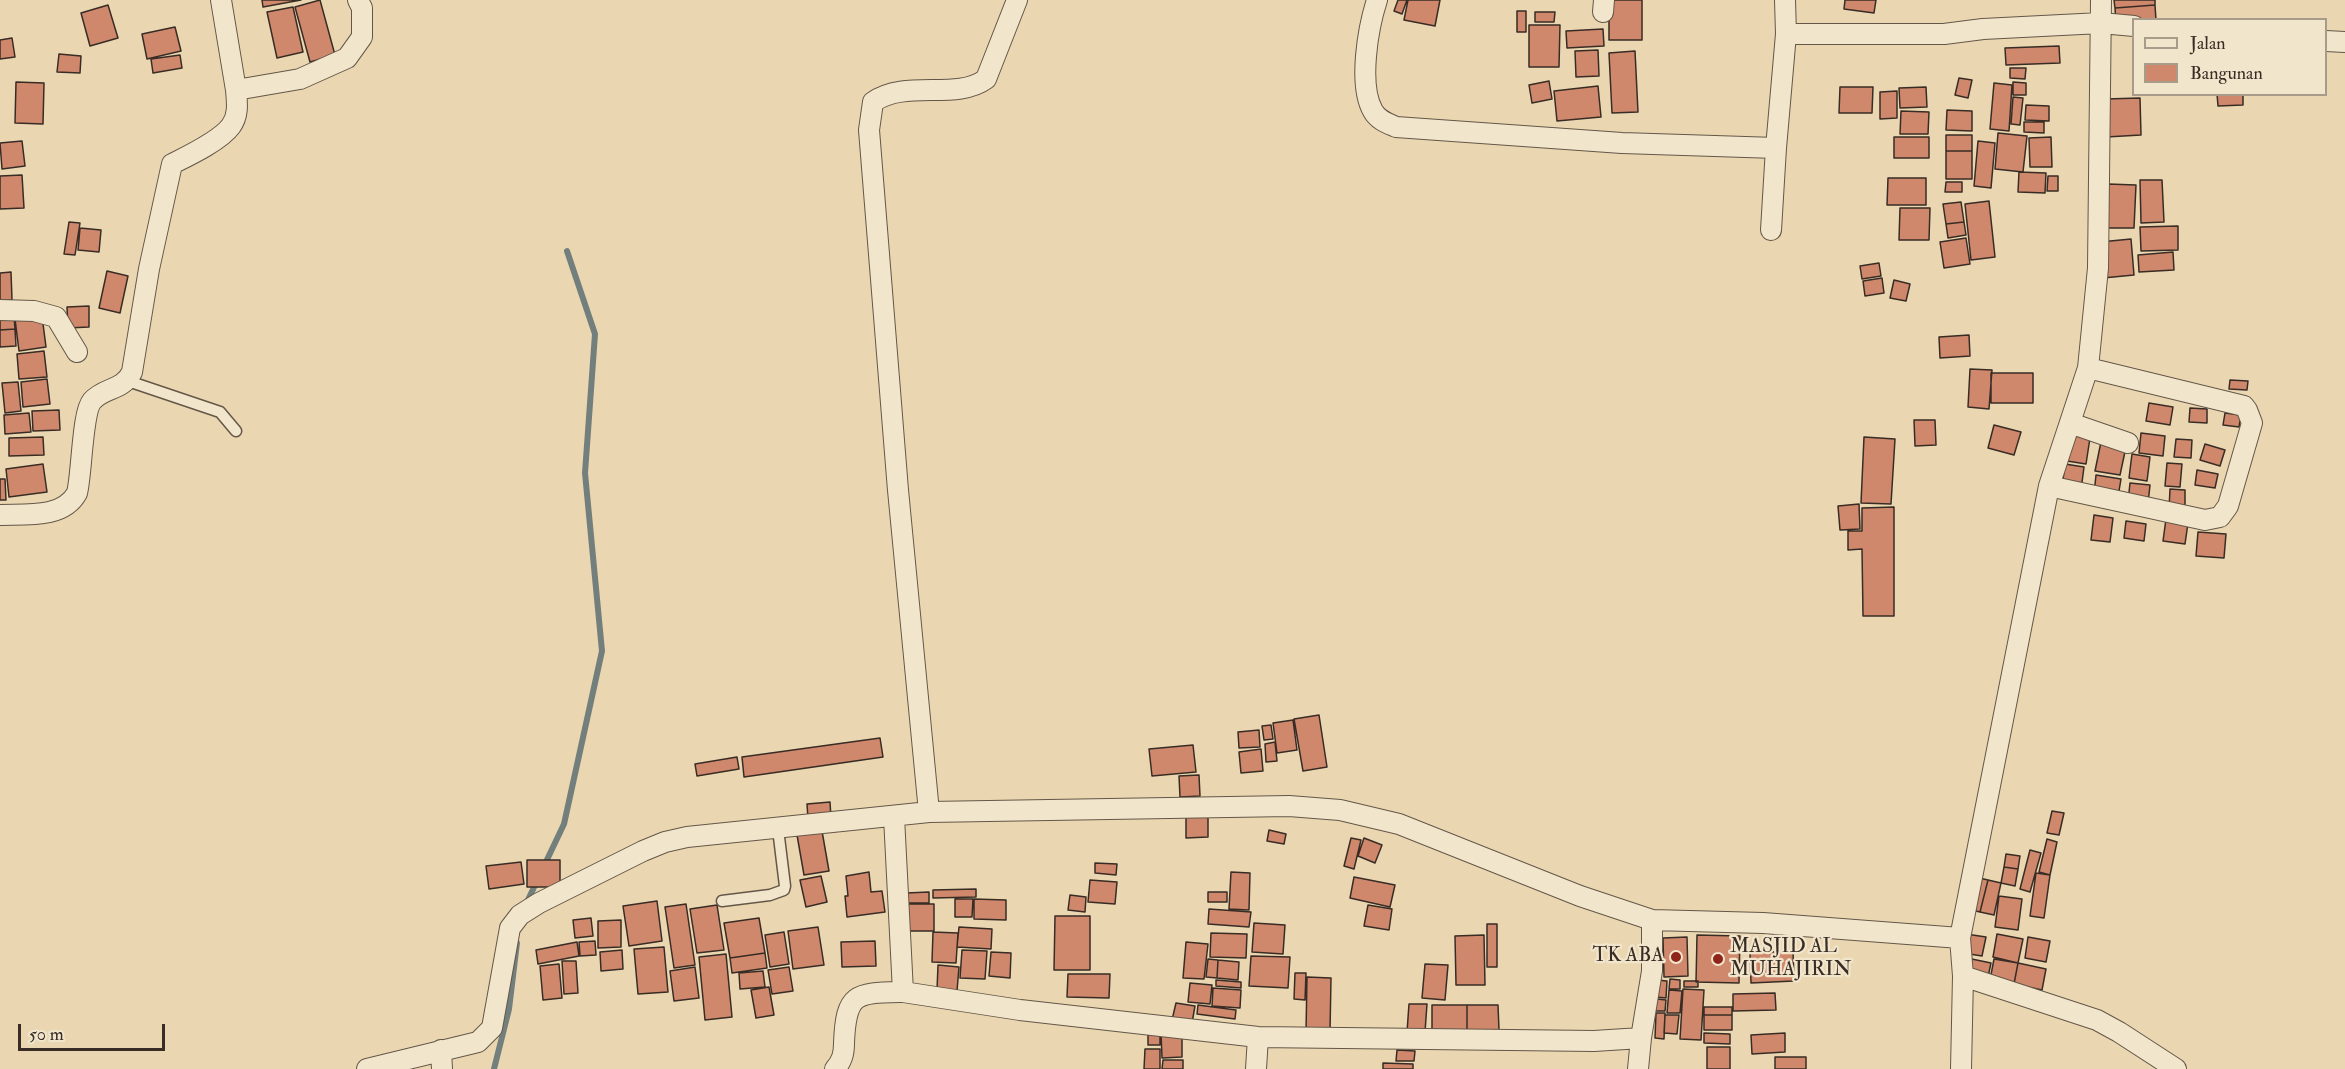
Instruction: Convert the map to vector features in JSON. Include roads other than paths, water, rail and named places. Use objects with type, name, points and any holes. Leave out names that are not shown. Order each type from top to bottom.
[{"type":"street","points":[[0,515],[61,508],[77,493],[89,406],[100,395],[128,381],[132,372],[149,268],[172,164],[203,148],[231,126],[237,110],[222,0]]},
{"type":"street","points":[[236,90],[300,79],[347,58],[362,38],[362,8],[358,0]]},
{"type":"street","points":[[929,812],[897,478],[869,130],[873,102],[884,94],[906,90],[958,88],[979,84],[986,79],[1017,0]]},
{"type":"street","points":[[1377,0],[1367,48],[1368,100],[1380,120],[1396,127],[1622,143],[1776,148]]},
{"type":"street","points":[[1771,230],[1786,34],[1785,0]]},
{"type":"street","points":[[1961,1069],[1963,976],[1960,938],[2049,486],[2088,368],[2098,268],[2101,0]]},
{"type":"street","points":[[1786,34],[1944,34],[1983,29],[2101,23],[2132,26]]},
{"type":"street","points":[[2327,41],[2345,42]]},
{"type":"street","points":[[0,310],[34,311],[56,317],[77,352]]},
{"type":"street","points":[[2049,486],[2205,519],[2214,520],[2220,517],[2228,506],[2252,423],[2244,406],[2088,368]]},
{"type":"street","points":[[2070,423],[2128,443]]},
{"type":"street","points":[[367,1069],[442,1059],[478,1042],[492,1028],[510,928],[520,915],[633,856],[665,842],[687,837],[929,812],[1289,806],[1340,810],[1399,824],[1580,896],[1652,920],[1763,923],[1960,938]]},
{"type":"street","points":[[894,817],[903,992]]},
{"type":"street","points":[[1638,1069],[1652,971],[1652,920]]},
{"type":"street","points":[[1963,976],[2097,1020],[2176,1069]]},
{"type":"street","points":[[835,1069],[844,1054],[846,1016],[853,1000],[863,995],[903,992],[1020,1010],[1258,1036],[1593,1041],[1641,1038]]},
{"type":"street","points":[[1256,1069],[1258,1036]]},
{"type":"lane","points":[[128,381],[220,412],[236,431]]},
{"type":"lane","points":[[722,901],[770,895],[784,890],[778,829]]},
{"type":"waterway","points":[[544,866],[564,824],[602,651],[585,473],[595,334],[567,251]]},
{"type":"waterway","points":[[526,904],[537,881]]},
{"type":"waterway","points":[[494,1069],[509,1009],[517,943]]},
{"type":"place","name":"TK ABA","points":[[1676,957]]},
{"type":"place","name":"MASJID AL MUHAJIRIN","points":[[1718,959]]}]
